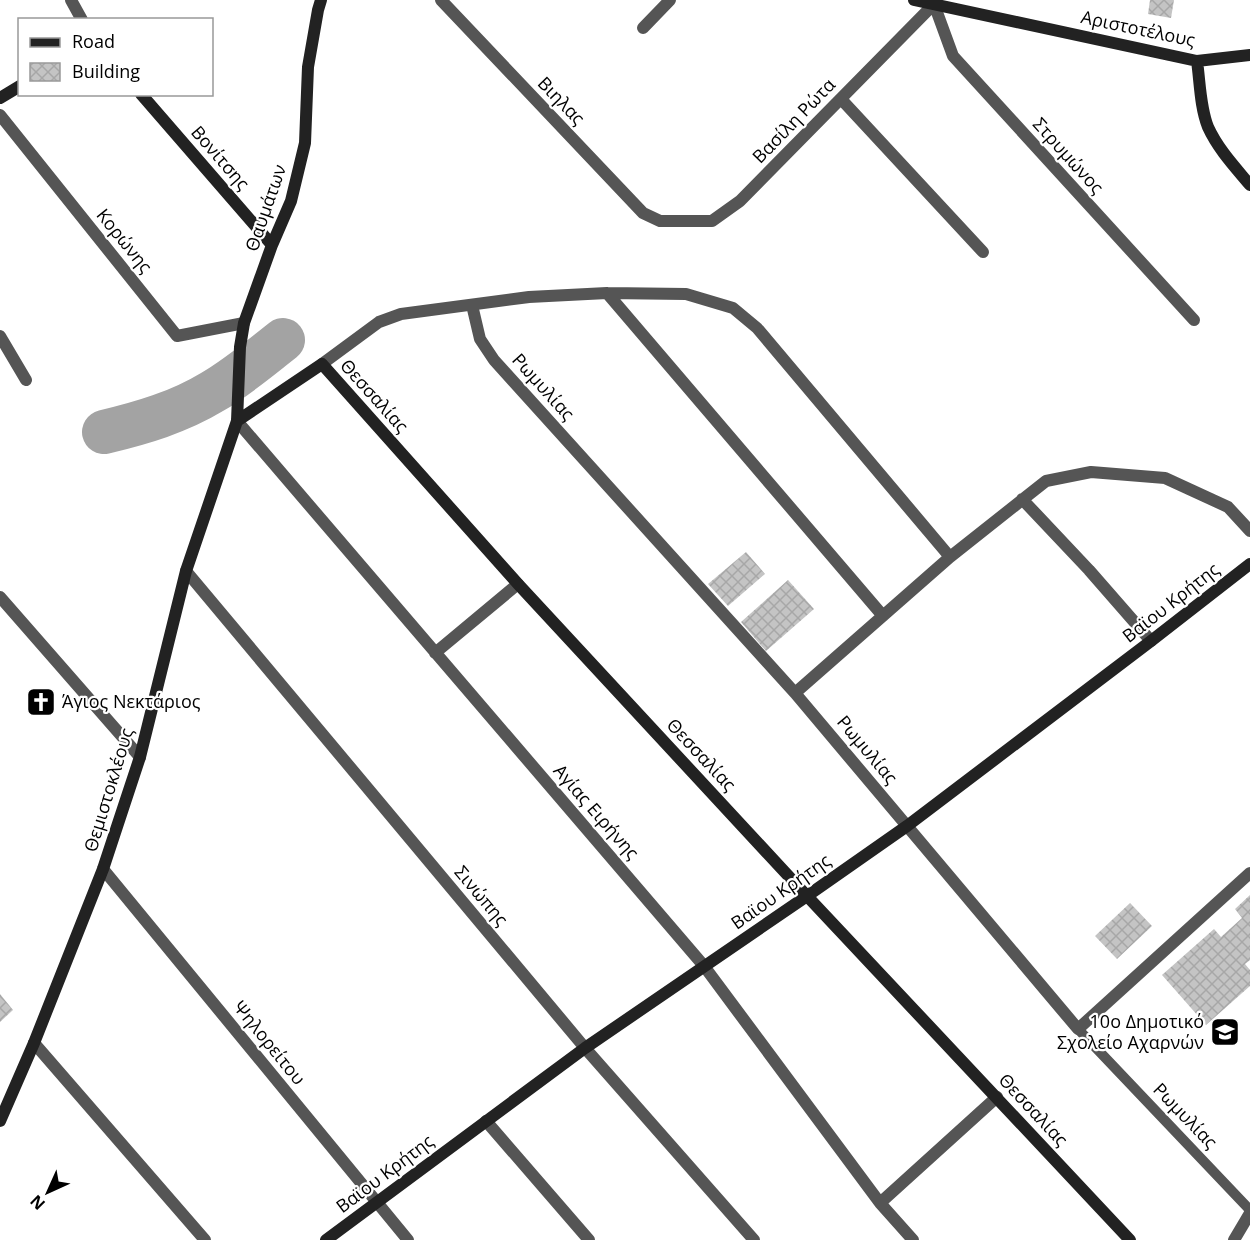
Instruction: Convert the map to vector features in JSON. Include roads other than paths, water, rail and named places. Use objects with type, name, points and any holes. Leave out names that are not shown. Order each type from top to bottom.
[{"type":"street","points":[[71,0],[81,18]]},
{"type":"street","name":"Θαυμάτων","points":[[238,390],[240,347],[244,324],[272,244],[291,201],[305,143],[308,67],[321,0]]},
{"type":"street","name":"Βιηλας","points":[[441,0],[643,213],[660,221]]},
{"type":"street","points":[[643,28],[670,0]]},
{"type":"street","name":"Αριστοτέλους","points":[[914,0],[1197,61],[1250,55]]},
{"type":"street","name":"Βασίλη Ρώτα","points":[[660,221],[712,221],[740,201],[934,4]]},
{"type":"street","name":"Στρυμώνος","points":[[934,4],[953,56],[1194,320]]},
{"type":"street","points":[[1197,61],[1203,108],[1208,126],[1219,148],[1250,185]]},
{"type":"street","points":[[0,98],[18,87]]},
{"type":"street","name":"Βονίτσης","points":[[143,96],[272,244]]},
{"type":"street","points":[[841,99],[983,252]]},
{"type":"street","name":"Κορώνης","points":[[0,115],[177,336],[244,324]]},
{"type":"street","points":[[607,293],[884,616]]},
{"type":"street","points":[[322,364],[380,322],[401,314],[529,297],[607,293],[686,294],[733,308],[757,328],[950,557]]},
{"type":"street","name":"Ρωμυλίας","points":[[472,305],[480,339],[494,360],[795,693],[1078,1029]]},
{"type":"street","points":[[0,336],[26,381]]},
{"type":"street","name":"Θεσσαλίας","points":[[237,421],[322,364],[518,584],[1130,1240]]},
{"type":"street","name":"Θεμιστοκλέους","points":[[0,1121],[34,1043],[103,868],[140,757],[186,571],[237,421],[238,390]]},
{"type":"street","name":"Αγίας Ειρήνης","points":[[237,421],[704,966],[880,1203],[913,1240]]},
{"type":"street","points":[[795,693],[950,557],[1046,480],[1092,472],[1165,478],[1228,507],[1250,531]]},
{"type":"street","points":[[1023,499],[1151,641]]},
{"type":"street","name":"Βαϊου Κρήτης","points":[[327,1240],[585,1048],[907,826],[1250,564]]},
{"type":"street","name":"Σινώπης","points":[[186,571],[585,1048],[754,1240]]},
{"type":"street","points":[[435,653],[518,584]]},
{"type":"street","points":[[0,597],[140,757]]},
{"type":"street","name":"Ψηλορείτου","points":[[103,868],[408,1240]]},
{"type":"street","points":[[1078,1029],[1250,873]]},
{"type":"street","points":[[34,1043],[205,1240]]},
{"type":"street","points":[[880,1203],[997,1097]]},
{"type":"street","points":[[486,1121],[589,1240]]},
{"type":"street","points":[[1234,1240],[1250,1212]]},
{"type":"lane","name":"Ρωμυλίας","points":[[1078,1029],[1250,1212]]},
{"type":"waterway","points":[[104,432],[160,416],[199,399],[231,380],[283,340]]},
{"type":"place","name":"Άγιος Νεκτάριος","points":[[41,702]]},
{"type":"place","name":"10ο Δημοτικό Σχολείο Αχαρνών","points":[[1225,1032]]}]
